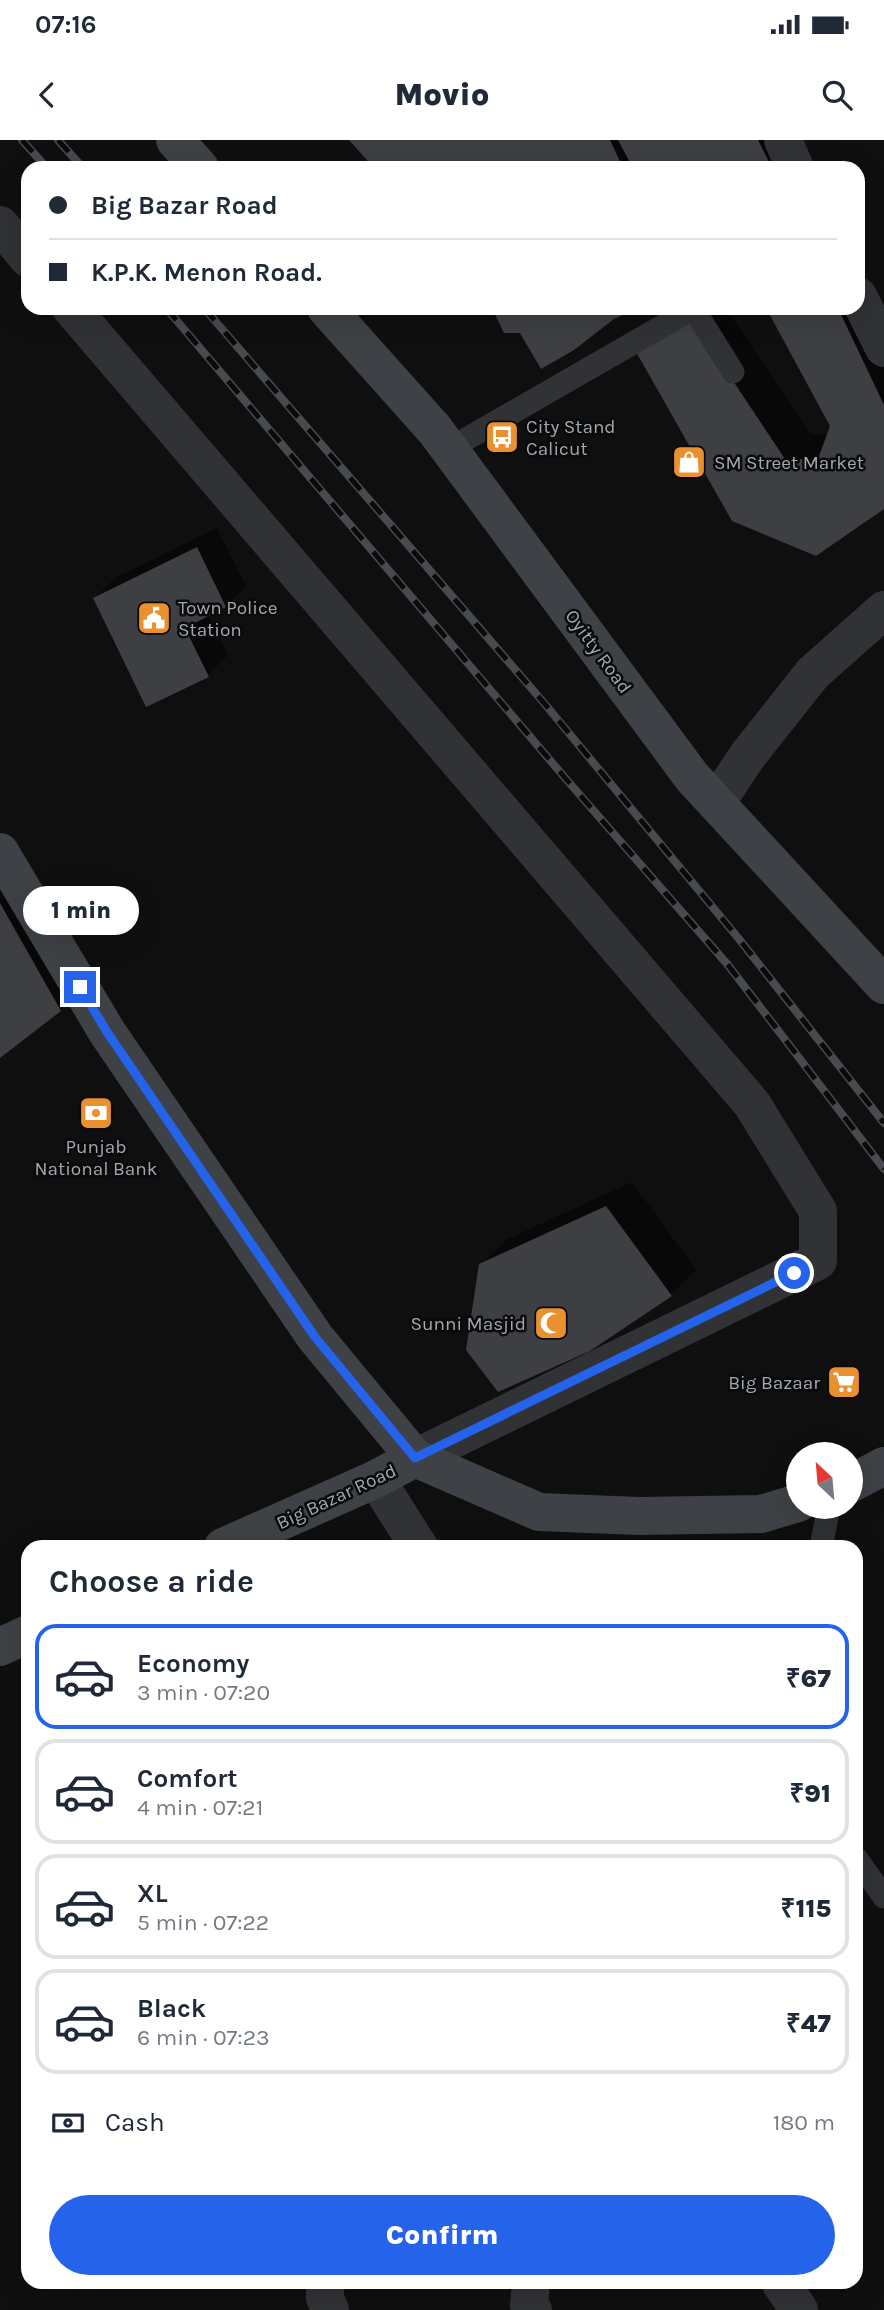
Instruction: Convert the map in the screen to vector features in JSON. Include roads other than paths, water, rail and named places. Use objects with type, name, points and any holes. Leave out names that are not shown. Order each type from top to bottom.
[{"type":"main road","points":[[175,140],[194,161]]},
{"type":"main road","name":"Oyitty Road","points":[[332,315],[435,430],[692,777],[884,985]]},
{"type":"main road","points":[[0,852],[107,1032],[315,1337],[415,1458],[539,1512],[639,1516],[761,1514],[786,1507]]},
{"type":"main road","name":"Big Bazar Road","points":[[239,1540],[376,1479],[415,1458]]},
{"type":"main road","points":[[863,1476],[884,1466]]},
{"type":"main road","points":[[0,1647],[21,1637]]},
{"type":"street","points":[[783,140],[792,161]]},
{"type":"street","points":[[0,225],[21,250]]},
{"type":"street","points":[[865,310],[884,348]]},
{"type":"street","name":"Big Bazar Road","points":[[77,315],[752,1104],[818,1211],[818,1261],[415,1458]]},
{"type":"street","points":[[716,803],[748,755],[813,673],[884,610]]},
{"type":"street","points":[[376,1479],[415,1540]]},
{"type":"street","points":[[325,2289],[330,2310]]},
{"type":"street","points":[[530,2289],[529,2305],[533,2310]]},
{"type":"street","points":[[785,2289],[799,2310]]},
{"type":"lane","points":[[449,449],[682,315]]},
{"type":"lane","points":[[698,315],[733,372]]},
{"type":"lane","points":[[822,1540],[827,1519]]},
{"type":"lane","points":[[863,1868],[884,1897]]},
{"type":"railway","points":[[22,140],[41,161]]},
{"type":"railway","points":[[58,140],[77,161]]},
{"type":"railway","points":[[172,315],[566,779],[728,965],[884,1169]]},
{"type":"railway","points":[[210,315],[544,703],[739,939],[884,1123]]},
{"type":"place","name":"City Stand Calicut","points":[[502,437]]},
{"type":"place","name":"SM Street Market","points":[[689,462]]},
{"type":"place","name":"Town Police Station","points":[[154,618]]},
{"type":"place","name":"Punjab National Bank","points":[[96,1113]]},
{"type":"place","name":"Sunni Masjid","points":[[551,1323]]},
{"type":"place","name":"Big Bazaar","points":[[844,1382]]}]
